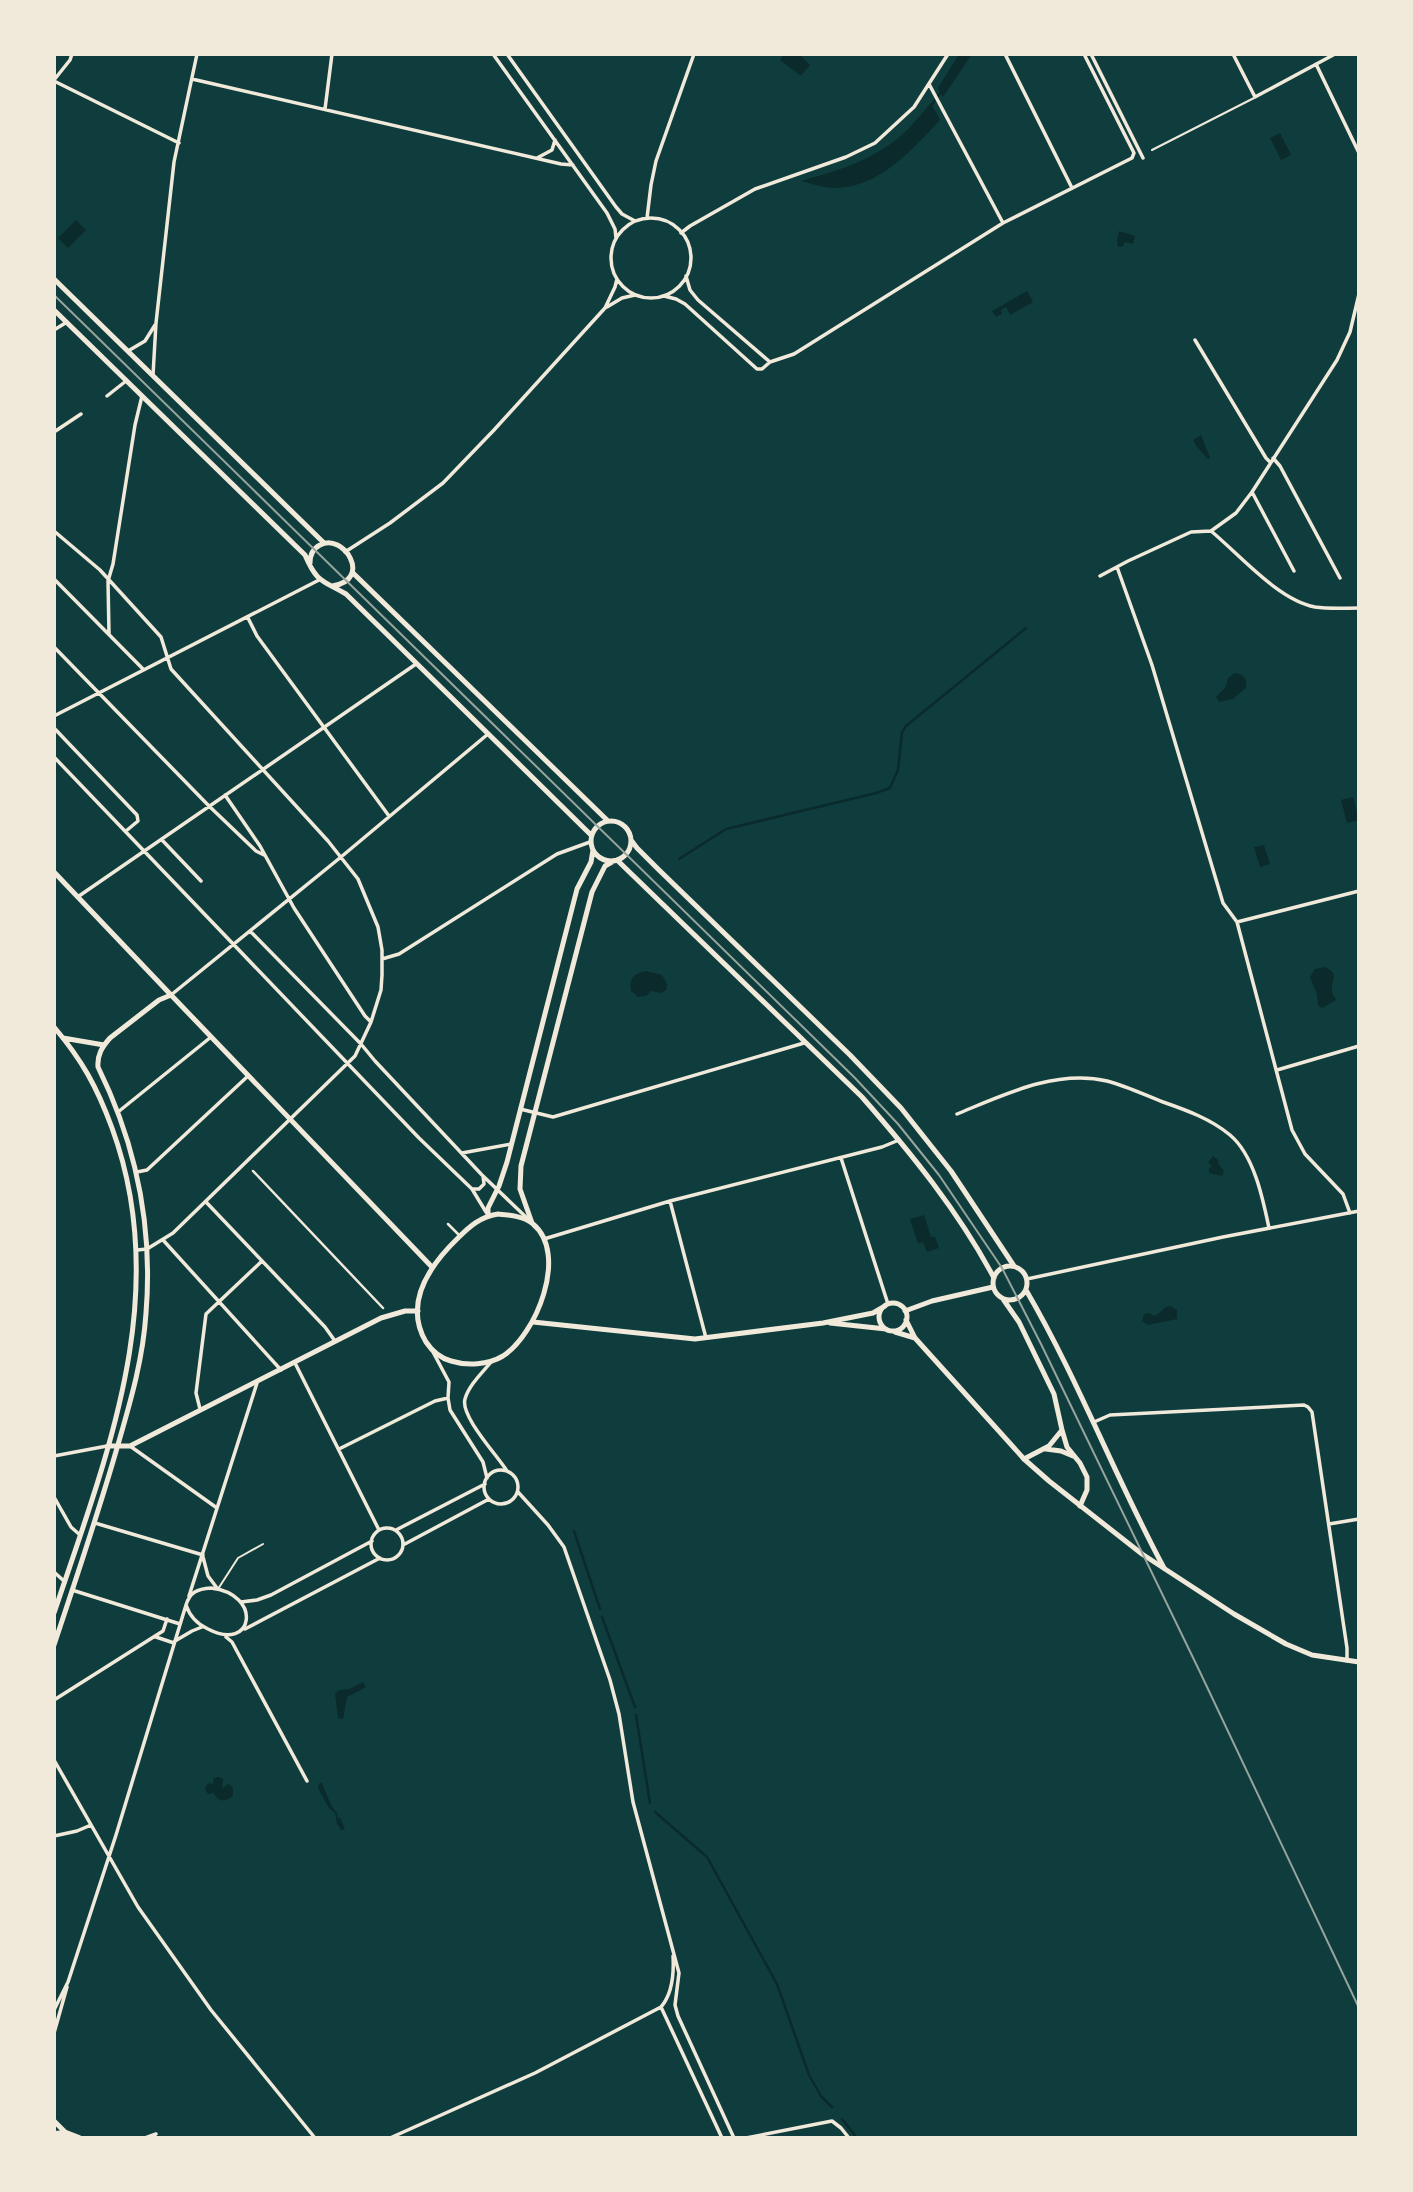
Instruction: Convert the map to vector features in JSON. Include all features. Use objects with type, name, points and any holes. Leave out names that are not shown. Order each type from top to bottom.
[{"type":"main road","points":[[54,279],[324,543]]},
{"type":"main road","points":[[54,310],[305,555],[319,580],[346,594],[591,835]]},
{"type":"main road","points":[[310,566],[310,554],[324,543],[333,542],[345,552],[353,564],[353,573],[608,821]]},
{"type":"main road","points":[[332,586],[341,584],[353,573]]},
{"type":"main road","points":[[994,1279],[952,1211],[899,1140],[862,1097],[615,861],[600,858],[590,842],[597,825],[617,821],[625,826],[637,848],[657,869],[850,1055],[901,1108],[934,1149],[972,1199],[1014,1266],[1022,1271],[1027,1279],[1026,1290],[1094,1422],[1164,1568]]},
{"type":"main road","points":[[532,1223],[512,1215],[488,1215],[479,1219],[460,1236],[432,1266],[422,1287],[418,1311],[422,1334],[432,1350],[442,1357],[460,1363],[492,1361],[506,1354],[533,1322],[546,1281],[548,1259],[544,1239],[532,1223],[519,1179],[592,892],[605,866],[627,854],[631,839]]},
{"type":"main road","points":[[488,1215],[488,1208],[498,1190],[511,1144],[576,889],[591,862],[593,850]]},
{"type":"main road","points":[[54,872],[432,1266]]},
{"type":"main road","points":[[54,1645],[95,1523],[129,1408],[142,1345],[148,1287],[143,1203],[137,1172],[118,1112],[98,1067],[99,1053],[104,1045],[159,1000],[171,995]]},
{"type":"main road","points":[[54,1027],[75,1052],[89,1075],[117,1141],[130,1192],[137,1250],[137,1302],[131,1345],[108,1446],[54,1613]]},
{"type":"main road","points":[[63,1038],[104,1045]]},
{"type":"main road","points":[[1014,1266],[1002,1268],[994,1279],[993,1287],[1019,1322],[1054,1394],[1068,1447],[1084,1471],[1086,1494],[1080,1506]]},
{"type":"main road","points":[[905,1311],[932,1301],[993,1287]]},
{"type":"main road","points":[[1003,1299],[1018,1298],[1026,1290]]},
{"type":"main road","points":[[533,1322],[706,1338],[823,1323],[873,1313],[887,1305],[896,1304],[905,1311],[906,1320],[915,1338],[1024,1459],[1080,1506],[1164,1568],[1286,1644],[1312,1655],[1359,1662]]},
{"type":"main road","points":[[887,1305],[879,1316],[881,1324],[889,1330]]},
{"type":"main road","points":[[108,1446],[130,1446],[386,1317],[405,1311],[418,1311]]},
{"type":"main road","points":[[889,1330],[902,1326],[906,1320]]},
{"type":"main road","points":[[823,1323],[889,1330],[915,1338]]},
{"type":"main road","points":[[1024,1459],[1043,1450],[1062,1430]]},
{"type":"main road","points":[[1043,1450],[1056,1450],[1075,1457]]},
{"type":"main road","points":[[54,2121],[66,2133],[79,2138]]},
{"type":"main road","points":[[54,2134],[66,2133]]},
{"type":"street","points":[[72,54],[54,80],[179,143]]},
{"type":"street","points":[[153,377],[172,176],[197,54]]},
{"type":"street","points":[[325,109],[332,54]]},
{"type":"street","points":[[493,54],[610,217],[616,239],[611,258],[617,279],[623,287],[635,295],[649,298],[664,296],[685,304],[757,369],[794,354],[1003,223],[1134,156],[1084,54]]},
{"type":"street","points":[[508,54],[616,207],[635,221]]},
{"type":"street","points":[[647,218],[656,162],[694,54]]},
{"type":"street","points":[[681,233],[755,189],[869,147],[904,118],[948,54]]},
{"type":"street","points":[[1005,54],[1072,188]]},
{"type":"street","points":[[1091,54],[1143,158]]},
{"type":"street","points":[[1233,54],[1255,97],[1335,54]]},
{"type":"street","points":[[1316,64],[1359,153]]},
{"type":"street","points":[[192,79],[573,165]]},
{"type":"street","points":[[929,84],[1003,223]]},
{"type":"street","points":[[535,158],[552,150],[555,140]]},
{"type":"street","points":[[616,239],[635,221],[647,218],[665,221],[676,227],[690,249],[690,260],[686,276],[678,287],[664,296]]},
{"type":"street","points":[[686,276],[690,290],[698,300],[770,362]]},
{"type":"street","points":[[345,552],[390,523],[443,483],[605,308],[617,279]]},
{"type":"street","points":[[1100,576],[1191,532],[1211,531],[1236,513],[1337,360],[1350,332],[1359,294]]},
{"type":"street","points":[[605,308],[622,298],[635,295]]},
{"type":"street","points":[[54,330],[67,322]]},
{"type":"street","points":[[128,351],[145,341],[156,323]]},
{"type":"street","points":[[1195,340],[1266,458],[1280,466],[1339,578]]},
{"type":"street","points":[[107,396],[126,381]]},
{"type":"street","points":[[109,634],[108,581],[142,396]]},
{"type":"street","points":[[54,432],[81,414]]},
{"type":"street","points":[[1252,492],[1294,571]]},
{"type":"street","points":[[54,531],[100,570],[161,637],[171,669],[341,857],[358,879],[374,914],[381,938],[381,989],[371,1022],[355,1056],[163,1240],[147,1249],[137,1250]]},
{"type":"street","points":[[1211,531],[1292,599],[1313,607],[1359,608]]},
{"type":"street","points":[[1117,567],[1152,665],[1223,903],[1237,922],[1296,1138],[1310,1159],[1343,1194],[1349,1213]]},
{"type":"street","points":[[54,579],[143,669]]},
{"type":"street","points":[[54,716],[319,580]]},
{"type":"street","points":[[248,617],[257,636],[389,816]]},
{"type":"street","points":[[54,647],[209,806],[264,855]]},
{"type":"street","points":[[79,896],[416,664]]},
{"type":"street","points":[[54,728],[137,815],[138,821],[126,831]]},
{"type":"street","points":[[171,995],[488,734]]},
{"type":"street","points":[[54,757],[348,1064],[472,1189],[488,1215]]},
{"type":"street","points":[[225,796],[260,846],[289,899],[371,1022]]},
{"type":"street","points":[[162,839],[201,881]]},
{"type":"street","points":[[382,959],[399,954],[561,852],[590,842]]},
{"type":"street","points":[[1237,922],[1359,891]]},
{"type":"street","points":[[250,931],[362,1044],[375,1062],[482,1175],[532,1223]]},
{"type":"street","points":[[118,1112],[211,1037]]},
{"type":"street","points":[[520,1109],[553,1117],[806,1042]]},
{"type":"street","points":[[1276,1070],[1359,1046]]},
{"type":"street","points":[[137,1172],[147,1170],[248,1076]]},
{"type":"street","points":[[957,1114],[1035,1084],[1088,1078],[1109,1082],[1190,1112],[1230,1135],[1254,1173],[1269,1228]]},
{"type":"street","points":[[544,1239],[670,1201],[841,1158],[899,1140]]},
{"type":"street","points":[[462,1153],[511,1144]]},
{"type":"street","points":[[841,1158],[887,1305]]},
{"type":"street","points":[[253,1171],[383,1307]]},
{"type":"street","points":[[472,1189],[479,1189],[484,1184],[482,1175]]},
{"type":"street","points":[[205,1201],[325,1327],[335,1341]]},
{"type":"street","points":[[670,1201],[706,1338]]},
{"type":"street","points":[[1027,1279],[1359,1211]]},
{"type":"street","points":[[448,1224],[460,1236]]},
{"type":"street","points":[[163,1240],[281,1370]]},
{"type":"street","points":[[201,1411],[196,1393],[206,1314],[262,1261]]},
{"type":"street","points":[[432,1350],[449,1382],[448,1398],[454,1418],[484,1462],[484,1489],[489,1499],[503,1504],[512,1500],[518,1492]]},
{"type":"street","points":[[492,1361],[469,1390],[464,1407],[507,1471],[517,1479],[518,1492],[564,1547],[620,1714],[633,1802],[679,1973],[676,2005],[678,2016],[734,2138]]},
{"type":"street","points":[[295,1363],[379,1531]]},
{"type":"street","points":[[54,2033],[257,1383]]},
{"type":"street","points":[[339,1449],[435,1401],[448,1398]]},
{"type":"street","points":[[1094,1422],[1110,1415],[1306,1405],[1312,1412],[1347,1661]]},
{"type":"street","points":[[54,1456],[108,1446]]},
{"type":"street","points":[[130,1446],[218,1508]]},
{"type":"street","points":[[396,1530],[486,1481],[495,1471],[507,1471]]},
{"type":"street","points":[[54,1497],[71,1527],[80,1535]]},
{"type":"street","points":[[403,1545],[489,1499]]},
{"type":"street","points":[[1329,1524],[1359,1519]]},
{"type":"street","points":[[95,1523],[203,1555]]},
{"type":"street","points":[[224,1635],[240,1632],[380,1558],[393,1559],[400,1554],[403,1545],[401,1535],[388,1528],[379,1531],[372,1541],[271,1595],[241,1602]]},
{"type":"street","points":[[372,1541],[374,1553],[380,1558]]},
{"type":"street","points":[[203,1555],[208,1576],[218,1589],[233,1596],[246,1609],[245,1626],[240,1632]]},
{"type":"street","points":[[54,1572],[65,1582]]},
{"type":"street","points":[[189,1595],[198,1590],[218,1589]]},
{"type":"street","points":[[72,1590],[180,1624]]},
{"type":"street","points":[[186,1605],[192,1618],[203,1627],[224,1635],[232,1642],[307,1781]]},
{"type":"street","points":[[54,1700],[163,1632],[167,1619]]},
{"type":"street","points":[[174,1643],[203,1627]]},
{"type":"street","points":[[154,1637],[174,1643]]},
{"type":"street","points":[[54,1760],[138,1907],[211,2010],[315,2138]]},
{"type":"street","points":[[54,1836],[91,1825]]},
{"type":"street","points":[[390,2138],[535,2073],[661,2007],[665,2003],[674,1972],[673,1950]]},
{"type":"street","points":[[54,2010],[68,1982]]},
{"type":"street","points":[[661,2007],[722,2138]]},
{"type":"street","points":[[746,2138],[832,2121],[841,2127],[849,2138]]},
{"type":"street","points":[[145,2138],[156,2134]]},
{"type":"lane","points":[[1152,150],[1255,97]]},
{"type":"lane","points":[[218,1589],[238,1558],[263,1544]]},
{"type":"water","points":[[784,54],[799,54],[810,65],[801,76],[780,60]]},
{"type":"water","points":[[959,54],[972,54],[943,97],[938,88]]},
{"type":"water","points":[[931,103],[940,120],[906,155],[879,175],[849,187],[833,188],[801,181],[875,154],[902,135]]},
{"type":"water","points":[[1280,133],[1291,155],[1281,160],[1270,138]]},
{"type":"water","points":[[76,220],[86,230],[68,248],[58,238]]},
{"type":"water","points":[[1119,231],[1135,236],[1133,244],[1125,242],[1122,247],[1118,247]]},
{"type":"water","points":[[1027,291],[1033,302],[1010,315],[1006,307],[1001,310],[1002,314],[996,317],[992,311]]},
{"type":"water","points":[[1201,435],[1210,458],[1208,459],[1193,440]]},
{"type":"water","points":[[1235,673],[1244,678],[1246,688],[1233,699],[1219,702],[1216,697],[1225,688],[1228,678]]},
{"type":"water","points":[[1353,797],[1359,820],[1347,823],[1341,800]]},
{"type":"water","points":[[1264,845],[1270,864],[1260,867],[1254,847]]},
{"type":"water","points":[[1325,967],[1334,974],[1332,991],[1336,1000],[1322,1008],[1318,1005],[1310,977],[1315,969]]},
{"type":"water","points":[[646,971],[662,975],[667,984],[666,990],[661,993],[651,991],[646,996],[638,997],[631,991],[633,977]]},
{"type":"water","points":[[1213,1156],[1224,1171],[1222,1176],[1209,1173],[1209,1168],[1212,1167],[1208,1162]]},
{"type":"water","points":[[924,1215],[931,1237],[935,1237],[939,1248],[927,1252],[923,1242],[918,1244],[910,1219]]},
{"type":"water","points":[[1170,1306],[1177,1310],[1177,1319],[1148,1325],[1142,1321],[1144,1314],[1154,1316]]},
{"type":"water","points":[[363,1682],[366,1687],[347,1697],[343,1719],[338,1718],[335,1693]]},
{"type":"water","points":[[214,1778],[223,1779],[222,1788],[229,1784],[233,1788],[231,1798],[220,1800],[214,1793],[206,1792],[205,1787],[209,1783],[213,1784]]},
{"type":"water","points":[[319,1783],[322,1783],[345,1830],[341,1830],[337,1824],[335,1813],[327,1805],[318,1788]]},
{"type":"waterway","points":[[930,107],[941,92]]},
{"type":"waterway","points":[[679,859],[726,829],[890,788],[898,770],[902,732],[906,726],[1026,628]]},
{"type":"waterway","points":[[574,1531],[600,1609]]},
{"type":"waterway","points":[[602,1617],[635,1707]]},
{"type":"waterway","points":[[636,1715],[650,1803]]},
{"type":"waterway","points":[[655,1812],[707,1857],[777,1984],[809,2075],[821,2096],[832,2107]]},
{"type":"waterway","points":[[842,2119],[857,2138]]},
{"type":"tram line","points":[[54,295],[854,1077],[898,1124],[939,1175],[1002,1268],[1041,1344],[1359,2008]]}]
